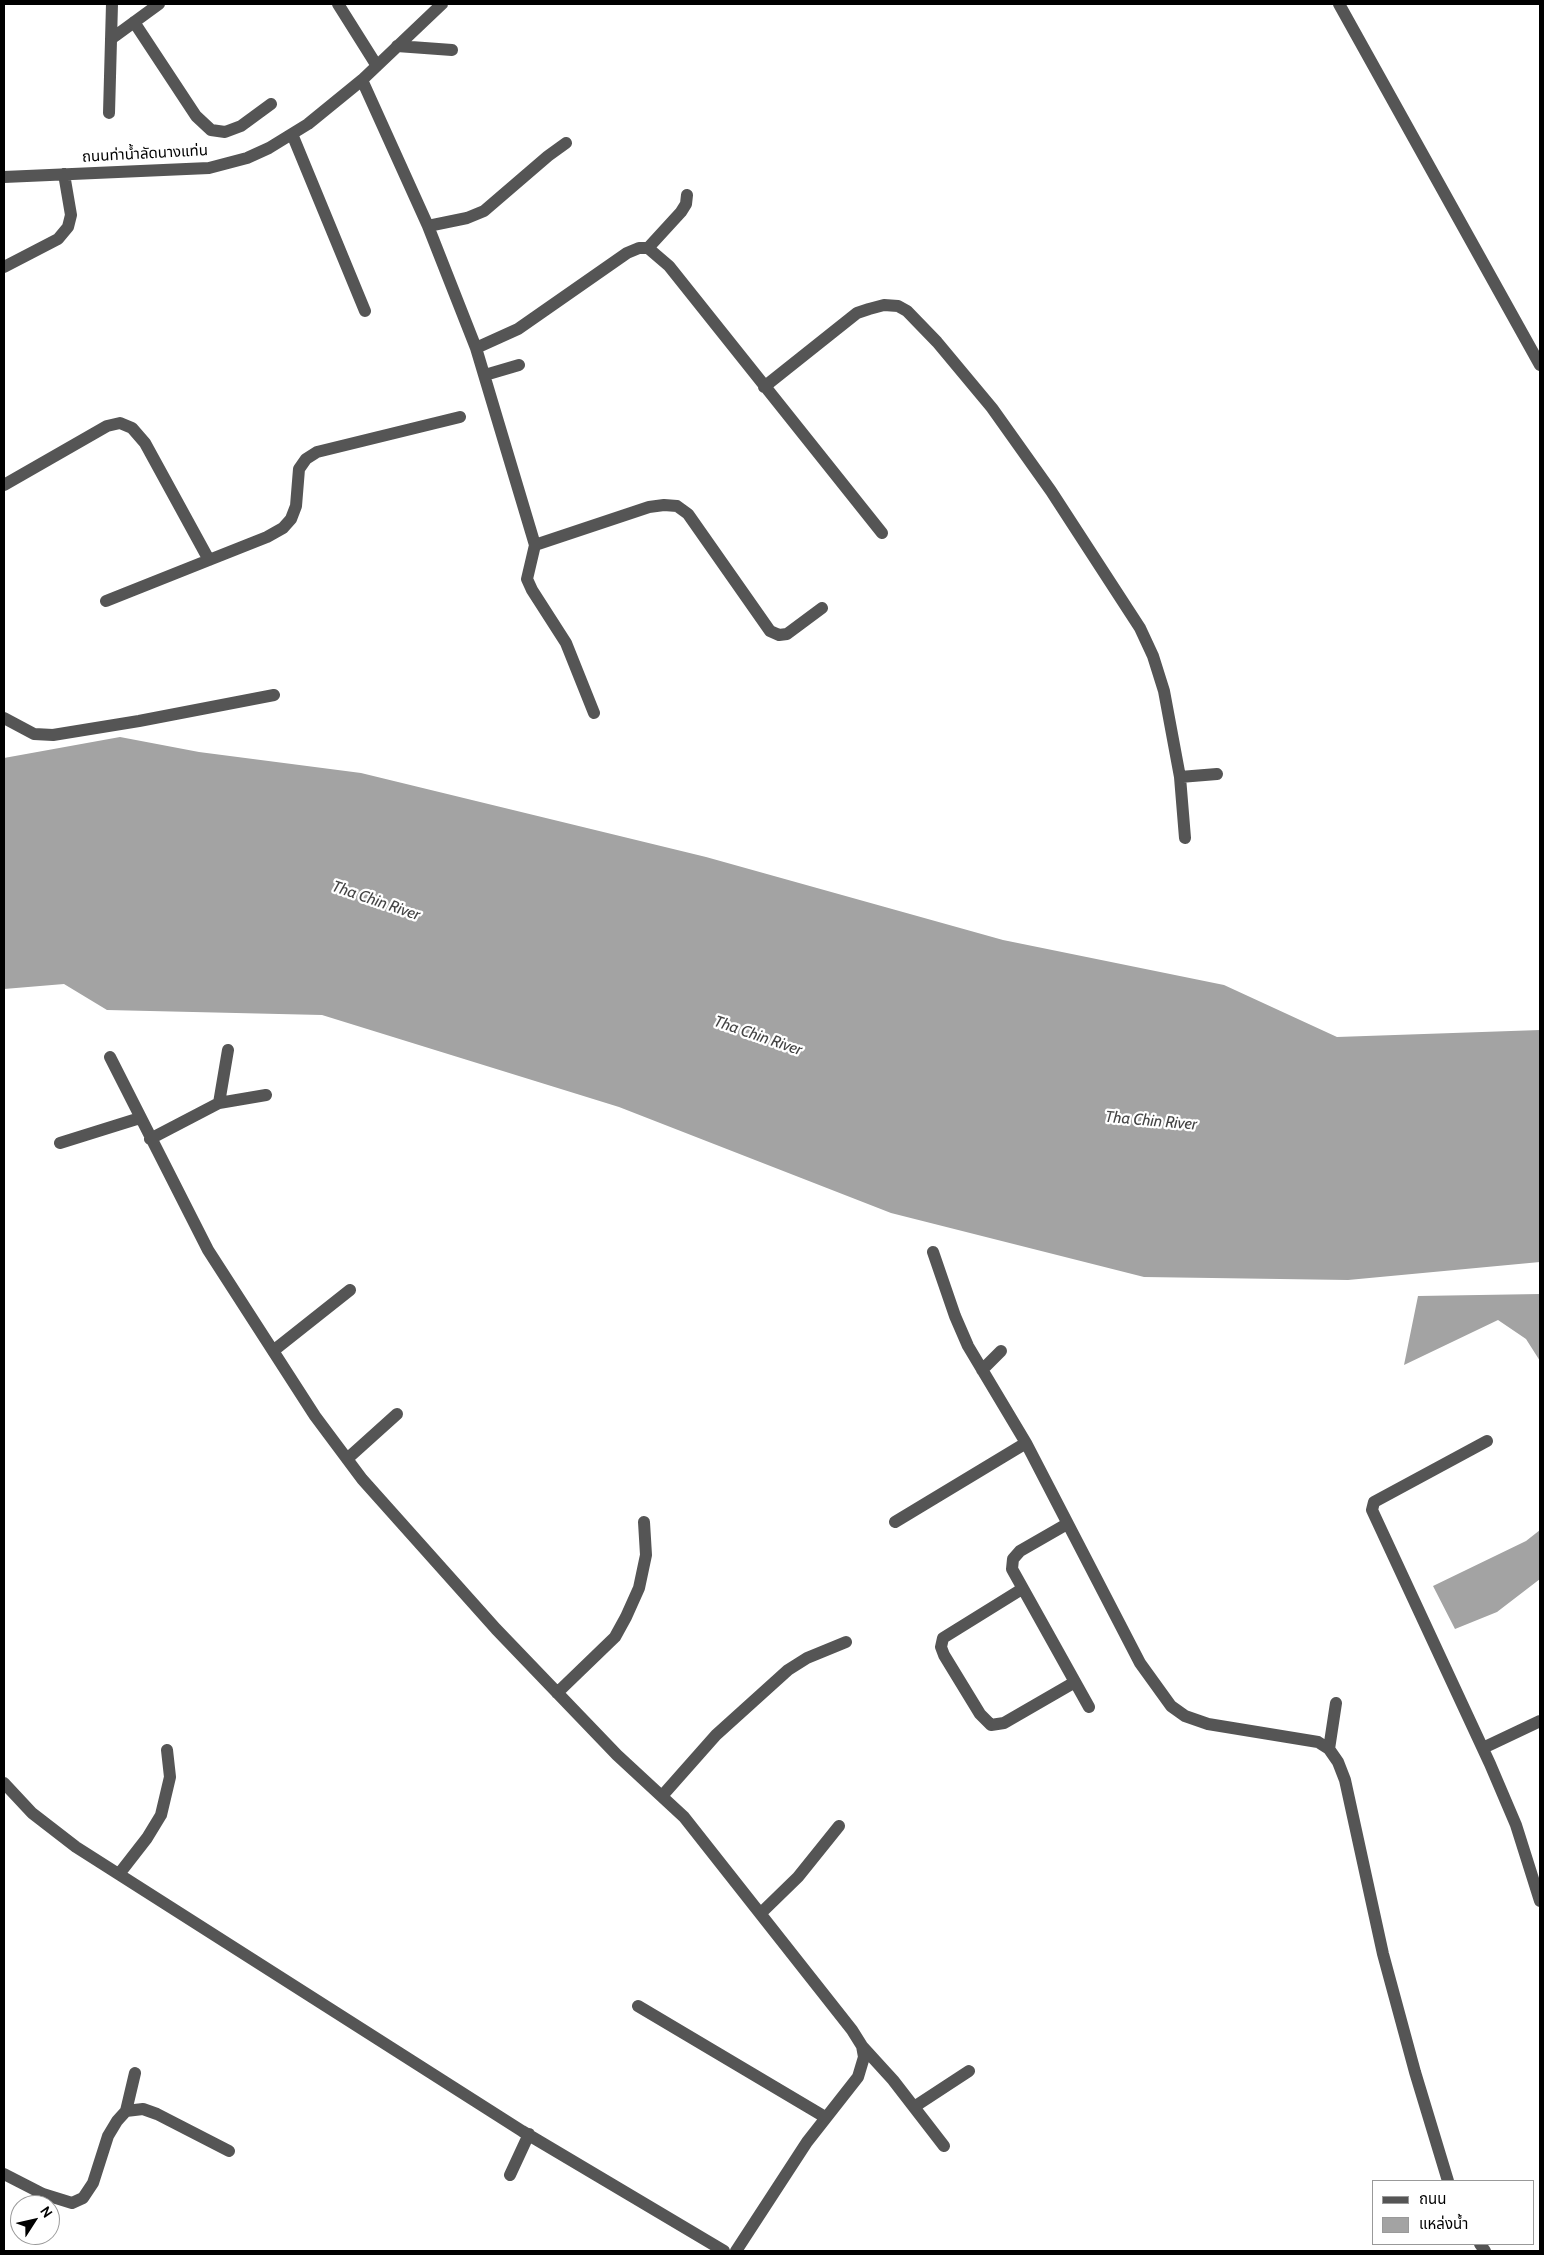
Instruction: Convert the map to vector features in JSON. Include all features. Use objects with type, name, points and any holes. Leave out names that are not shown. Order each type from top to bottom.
[{"type":"street","points":[[109,113],[112,4]]},
{"type":"street","points":[[111,39],[159,4]]},
{"type":"street","points":[[338,4],[377,66]]},
{"type":"street","name":"ถนนท่าน้ำลัดนางแท่น","points":[[4,177],[209,168],[247,158],[308,124],[362,80],[442,4]]},
{"type":"street","points":[[1339,4],[1540,365]]},
{"type":"street","points":[[134,22],[196,116],[211,130],[225,132],[240,126],[271,104]]},
{"type":"street","points":[[397,46],[452,50]]},
{"type":"street","points":[[362,80],[428,226],[476,348],[535,545],[527,579],[566,644],[594,713]]},
{"type":"street","points":[[292,134],[365,310]]},
{"type":"street","points":[[428,226],[468,218],[484,211],[566,143]]},
{"type":"street","points":[[4,267],[58,239],[68,226],[71,215],[64,174]]},
{"type":"street","points":[[648,248],[681,212],[686,204],[687,195]]},
{"type":"street","points":[[476,348],[518,329],[627,253],[639,248],[648,248],[669,266],[882,533]]},
{"type":"street","points":[[764,386],[857,313],[884,306],[898,306],[907,312],[937,342],[992,408],[1051,491],[1140,628],[1153,656],[1164,691],[1180,777],[1185,838]]},
{"type":"street","points":[[485,376],[519,365]]},
{"type":"street","points":[[106,601],[267,537],[283,528],[291,519],[296,506],[299,469],[306,458],[311,455],[460,417]]},
{"type":"street","points":[[4,485],[107,426],[120,423],[132,428],[145,443],[209,560]]},
{"type":"street","points":[[535,545],[650,507],[677,506],[688,514],[770,631],[779,635],[787,634],[822,608]]},
{"type":"street","points":[[4,718],[34,734],[53,735],[139,721],[274,695]]},
{"type":"street","points":[[1180,777],[1217,774]]},
{"type":"street","points":[[220,1103],[228,1050]]},
{"type":"street","points":[[110,1057],[208,1250],[315,1416],[362,1479],[496,1629],[617,1756],[688,1822],[852,2030],[862,2046],[879,2062],[944,2146]]},
{"type":"street","points":[[150,1138],[220,1103],[266,1094]]},
{"type":"street","points":[[60,1143],[140,1118]]},
{"type":"street","points":[[933,1252],[955,1316],[968,1346],[1026,1443],[1140,1663],[1171,1706],[1185,1716],[1208,1724],[1318,1742],[1329,1748],[1338,1762],[1346,1780],[1383,1954],[1420,2091],[1448,2180]]},
{"type":"street","points":[[273,1351],[350,1290]]},
{"type":"street","points":[[982,1370],[1001,1351]]},
{"type":"street","points":[[347,1459],[397,1414]]},
{"type":"street","points":[[1487,1441],[1374,1502],[1372,1510],[1483,1748],[1516,1825],[1540,1901]]},
{"type":"street","points":[[895,1522],[1026,1443]]},
{"type":"street","points":[[557,1693],[615,1637],[626,1617],[639,1588],[646,1555],[644,1522]]},
{"type":"street","points":[[1067,1524],[1020,1551],[1013,1559],[1012,1569],[1089,1707]]},
{"type":"street","points":[[1022,1589],[943,1638],[941,1647],[944,1655],[980,1714],[991,1725],[1004,1723],[1075,1682]]},
{"type":"street","points":[[662,1796],[716,1736],[788,1670],[807,1658],[846,1642]]},
{"type":"street","points":[[1329,1748],[1336,1704]]},
{"type":"street","points":[[1483,1748],[1540,1721]]},
{"type":"street","points":[[120,1874],[147,1838],[161,1815],[170,1778],[166,1750]]},
{"type":"street","points":[[4,1782],[32,1813],[76,1847],[529,2134],[724,2251]]},
{"type":"street","points":[[761,1914],[798,1877],[839,1826]]},
{"type":"street","points":[[638,2006],[825,2117]]},
{"type":"street","points":[[736,2251],[790,2166],[825,2117],[858,2077],[863,2067],[862,2046]]},
{"type":"street","points":[[914,2107],[969,2071]]},
{"type":"street","points":[[4,2174],[42,2194],[72,2203],[83,2198],[93,2183],[108,2136],[126,2111],[135,2073]]},
{"type":"street","points":[[126,2111],[143,2108],[229,2151]]},
{"type":"street","points":[[510,2175],[529,2134]]},
{"type":"water","name":"Tha Chin River","points":[[120,737],[199,752],[361,773],[706,857],[1003,940],[1224,985],[1337,1037],[1540,1030],[1540,1262],[1348,1280],[1144,1277],[891,1213],[619,1107],[322,1015],[107,1010],[64,984],[4,989],[4,758]]},
{"type":"water","points":[[1540,1294],[1540,1361],[1526,1339],[1498,1320],[1404,1365],[1418,1296]]},
{"type":"water","points":[[1540,1530],[1540,1579],[1497,1612],[1455,1629],[1433,1586],[1526,1541]]}]
